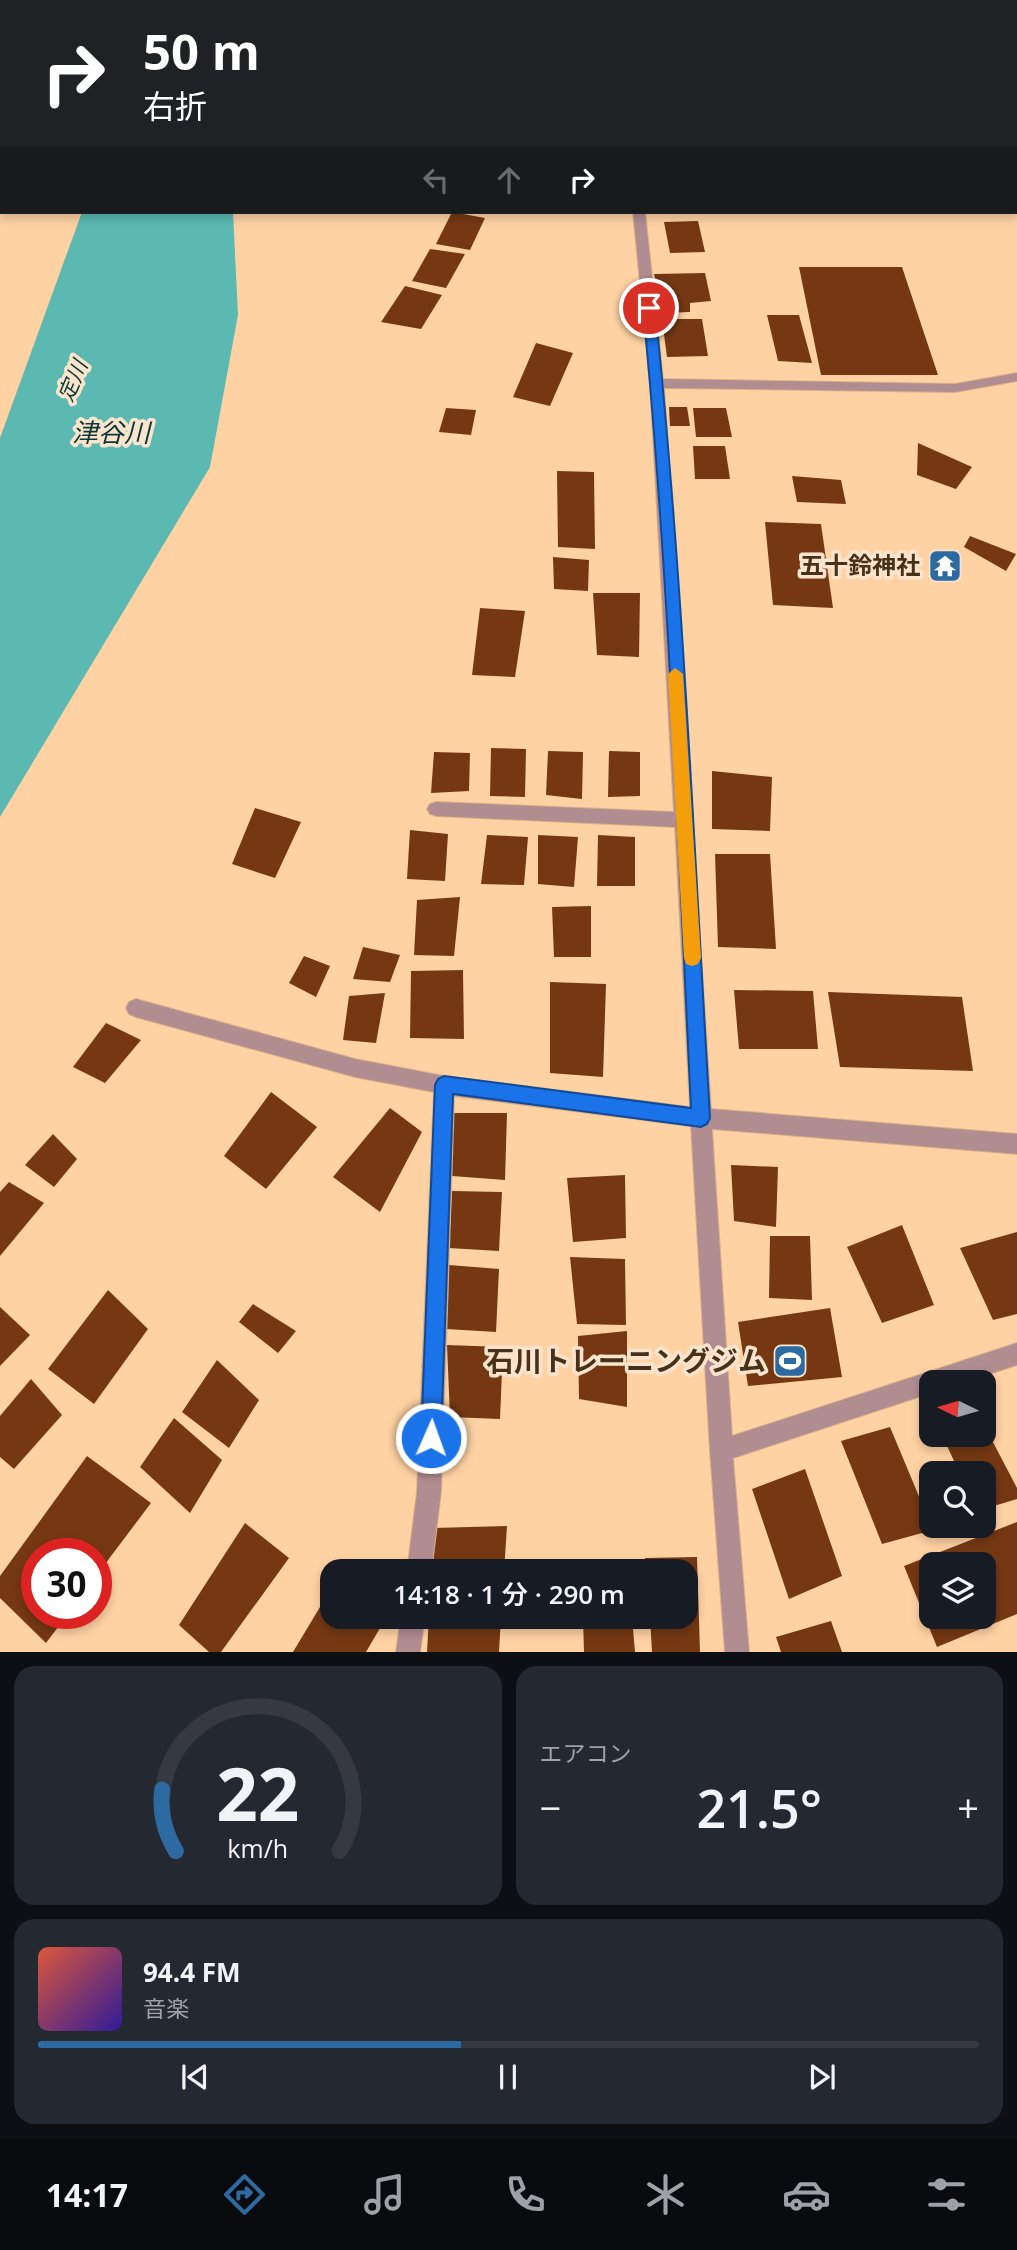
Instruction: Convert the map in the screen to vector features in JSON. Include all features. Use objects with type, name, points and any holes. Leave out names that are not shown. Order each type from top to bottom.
[{"type":"street","points":[[639,214],[657,383],[721,1451],[737,1651]]},
{"type":"street","points":[[657,383],[955,388],[1017,377]]},
{"type":"street","points":[[436,809],[685,820]]},
{"type":"street","points":[[135,1008],[355,1068],[444,1085],[701,1118],[1017,1144]]},
{"type":"street","points":[[421,1559],[429,1492],[444,1085]]},
{"type":"street","points":[[721,1451],[1017,1354]]},
{"type":"street","points":[[408,1651],[411,1629]]},
{"type":"water","name":"津谷川","points":[[81,214],[233,214],[238,315],[210,467],[0,817],[0,438]]},
{"type":"building","points":[[451,214],[485,218],[470,250],[436,244]]},
{"type":"building","points":[[698,221],[705,252],[670,253],[664,222]]},
{"type":"building","points":[[430,249],[465,254],[446,288],[412,281]]},
{"type":"building","points":[[799,267],[902,267],[938,375],[821,375]]},
{"type":"building","points":[[705,273],[711,301],[690,303],[690,312],[663,313],[654,274]]},
{"type":"building","points":[[405,286],[442,295],[421,329],[381,322]]},
{"type":"building","points":[[767,315],[799,315],[812,363],[778,361]]},
{"type":"building","points":[[662,319],[702,319],[708,356],[667,357]]},
{"type":"building","points":[[536,343],[573,353],[550,406],[513,397]]},
{"type":"building","points":[[669,407],[687,407],[690,426],[670,426]]},
{"type":"building","points":[[446,408],[476,410],[471,435],[439,432]]},
{"type":"building","points":[[693,408],[726,408],[732,437],[696,437]]},
{"type":"building","points":[[918,443],[972,467],[956,489],[917,475]]},
{"type":"building","points":[[693,446],[725,446],[730,479],[695,479]]},
{"type":"building","points":[[557,471],[594,472],[595,549],[558,547]]},
{"type":"building","points":[[792,476],[841,480],[846,504],[797,502]]},
{"type":"building","points":[[765,522],[821,524],[833,608],[773,605]]},
{"type":"building","points":[[970,536],[1016,554],[1006,571],[964,547]]},
{"type":"building","points":[[553,557],[589,560],[588,591],[554,589]]},
{"type":"building","points":[[593,593],[640,593],[639,657],[597,655]]},
{"type":"building","points":[[480,608],[525,611],[515,677],[472,675]]},
{"type":"building","points":[[491,748],[526,749],[525,797],[490,796]]},
{"type":"building","points":[[548,751],[583,752],[582,799],[546,795]]},
{"type":"building","points":[[609,751],[640,752],[640,796],[608,797]]},
{"type":"building","points":[[434,752],[470,753],[469,791],[431,793]]},
{"type":"building","points":[[712,771],[772,777],[770,831],[712,829]]},
{"type":"building","points":[[255,808],[301,822],[275,878],[232,864]]},
{"type":"building","points":[[410,830],[448,834],[445,881],[407,879]]},
{"type":"building","points":[[487,835],[528,837],[524,885],[481,884]]},
{"type":"building","points":[[538,835],[578,837],[574,887],[538,884]]},
{"type":"building","points":[[598,835],[635,837],[635,886],[597,886]]},
{"type":"building","points":[[715,854],[770,854],[776,949],[718,947]]},
{"type":"building","points":[[460,897],[454,956],[414,955],[417,900]]},
{"type":"building","points":[[591,906],[591,957],[554,957],[552,907]]},
{"type":"building","points":[[363,947],[400,955],[390,982],[353,979]]},
{"type":"building","points":[[304,956],[330,966],[316,997],[289,983]]},
{"type":"building","points":[[463,970],[464,1039],[410,1038],[411,971]]},
{"type":"building","points":[[550,982],[606,984],[603,1077],[550,1073]]},
{"type":"building","points":[[734,990],[813,991],[818,1049],[739,1049]]},
{"type":"building","points":[[828,992],[962,997],[973,1071],[840,1067]]},
{"type":"building","points":[[385,993],[376,1043],[343,1040],[349,996]]},
{"type":"building","points":[[106,1023],[141,1040],[105,1083],[73,1067]]},
{"type":"building","points":[[271,1092],[317,1127],[266,1189],[224,1156]]},
{"type":"building","points":[[390,1108],[422,1132],[380,1212],[333,1177]]},
{"type":"building","points":[[451,1113],[507,1113],[505,1180],[452,1176]]},
{"type":"building","points":[[53,1134],[77,1159],[54,1187],[25,1165]]},
{"type":"building","points":[[731,1165],[778,1167],[776,1227],[734,1221]]},
{"type":"building","points":[[625,1175],[626,1238],[573,1242],[567,1178]]},
{"type":"building","points":[[9,1182],[44,1203],[0,1256],[0,1192]]},
{"type":"building","points":[[452,1191],[502,1192],[499,1251],[449,1248]]},
{"type":"building","points":[[902,1225],[934,1305],[882,1323],[847,1247]]},
{"type":"building","points":[[1017,1232],[1017,1314],[993,1320],[960,1248]]},
{"type":"building","points":[[770,1236],[810,1236],[812,1300],[769,1298]]},
{"type":"building","points":[[570,1257],[625,1259],[626,1325],[577,1324]]},
{"type":"building","points":[[449,1265],[499,1269],[496,1332],[446,1329]]},
{"type":"building","points":[[108,1290],[148,1329],[94,1404],[48,1369]]},
{"type":"building","points":[[253,1304],[296,1331],[278,1353],[239,1322]]},
{"type":"building","points":[[0,1307],[30,1335],[0,1366]]},
{"type":"building","points":[[830,1308],[842,1377],[748,1386],[738,1322]]},
{"type":"building","points":[[627,1331],[627,1407],[579,1399],[578,1336]]},
{"type":"building","points":[[447,1345],[503,1347],[500,1419],[450,1417]]},
{"type":"building","points":[[217,1360],[259,1400],[229,1448],[182,1412]]},
{"type":"building","points":[[31,1379],[62,1415],[14,1469],[0,1457],[0,1416]]},
{"type":"building","points":[[174,1418],[222,1460],[190,1513],[140,1467]]},
{"type":"building","points":[[890,1427],[919,1496],[919,1534],[882,1544],[841,1441]]},
{"type":"building","points":[[948,1447],[996,1447],[1017,1488],[1017,1499],[996,1505],[996,1461],[954,1461]]},
{"type":"building","points":[[87,1456],[151,1503],[112,1555],[112,1538],[28,1538]]},
{"type":"building","points":[[805,1469],[842,1576],[789,1599],[752,1489]]},
{"type":"building","points":[[1017,1522],[1017,1614],[996,1623],[996,1552],[940,1552],[976,1538],[996,1538],[996,1530]]},
{"type":"building","points":[[245,1523],[289,1558],[221,1652],[209,1652],[179,1625]]},
{"type":"building","points":[[507,1526],[505,1559],[432,1559],[433,1528]]},
{"type":"building","points":[[21,1547],[21,1619],[0,1598],[0,1576]]},
{"type":"building","points":[[697,1557],[697,1559],[645,1559]]},
{"type":"building","points":[[919,1560],[919,1603],[904,1566]]},
{"type":"building","points":[[698,1589],[700,1652],[652,1652],[651,1629],[698,1629]]},
{"type":"building","points":[[320,1607],[320,1629],[379,1629],[366,1652],[293,1652]]},
{"type":"building","points":[[831,1621],[842,1652],[781,1652],[776,1637]]},
{"type":"building","points":[[32,1629],[57,1629],[46,1643]]},
{"type":"building","points":[[428,1629],[500,1629],[499,1652],[427,1652]]},
{"type":"building","points":[[583,1629],[633,1629],[635,1652],[584,1652]]},
{"type":"building","points":[[930,1629],[981,1629],[937,1647]]},
{"type":"slow traffic","points":[[675,674],[692,958]]},
{"type":"place","name":"五十鈴神社","points":[[945,566]]},
{"type":"place","name":"石川トレーニングジム","points":[[790,1361]]},
{"type":"route","points":[[431,1438],[444,1085],[701,1118],[657,383],[649,308]]},
{"type":"water label","name":"定川","points":[[73,381]]}]
